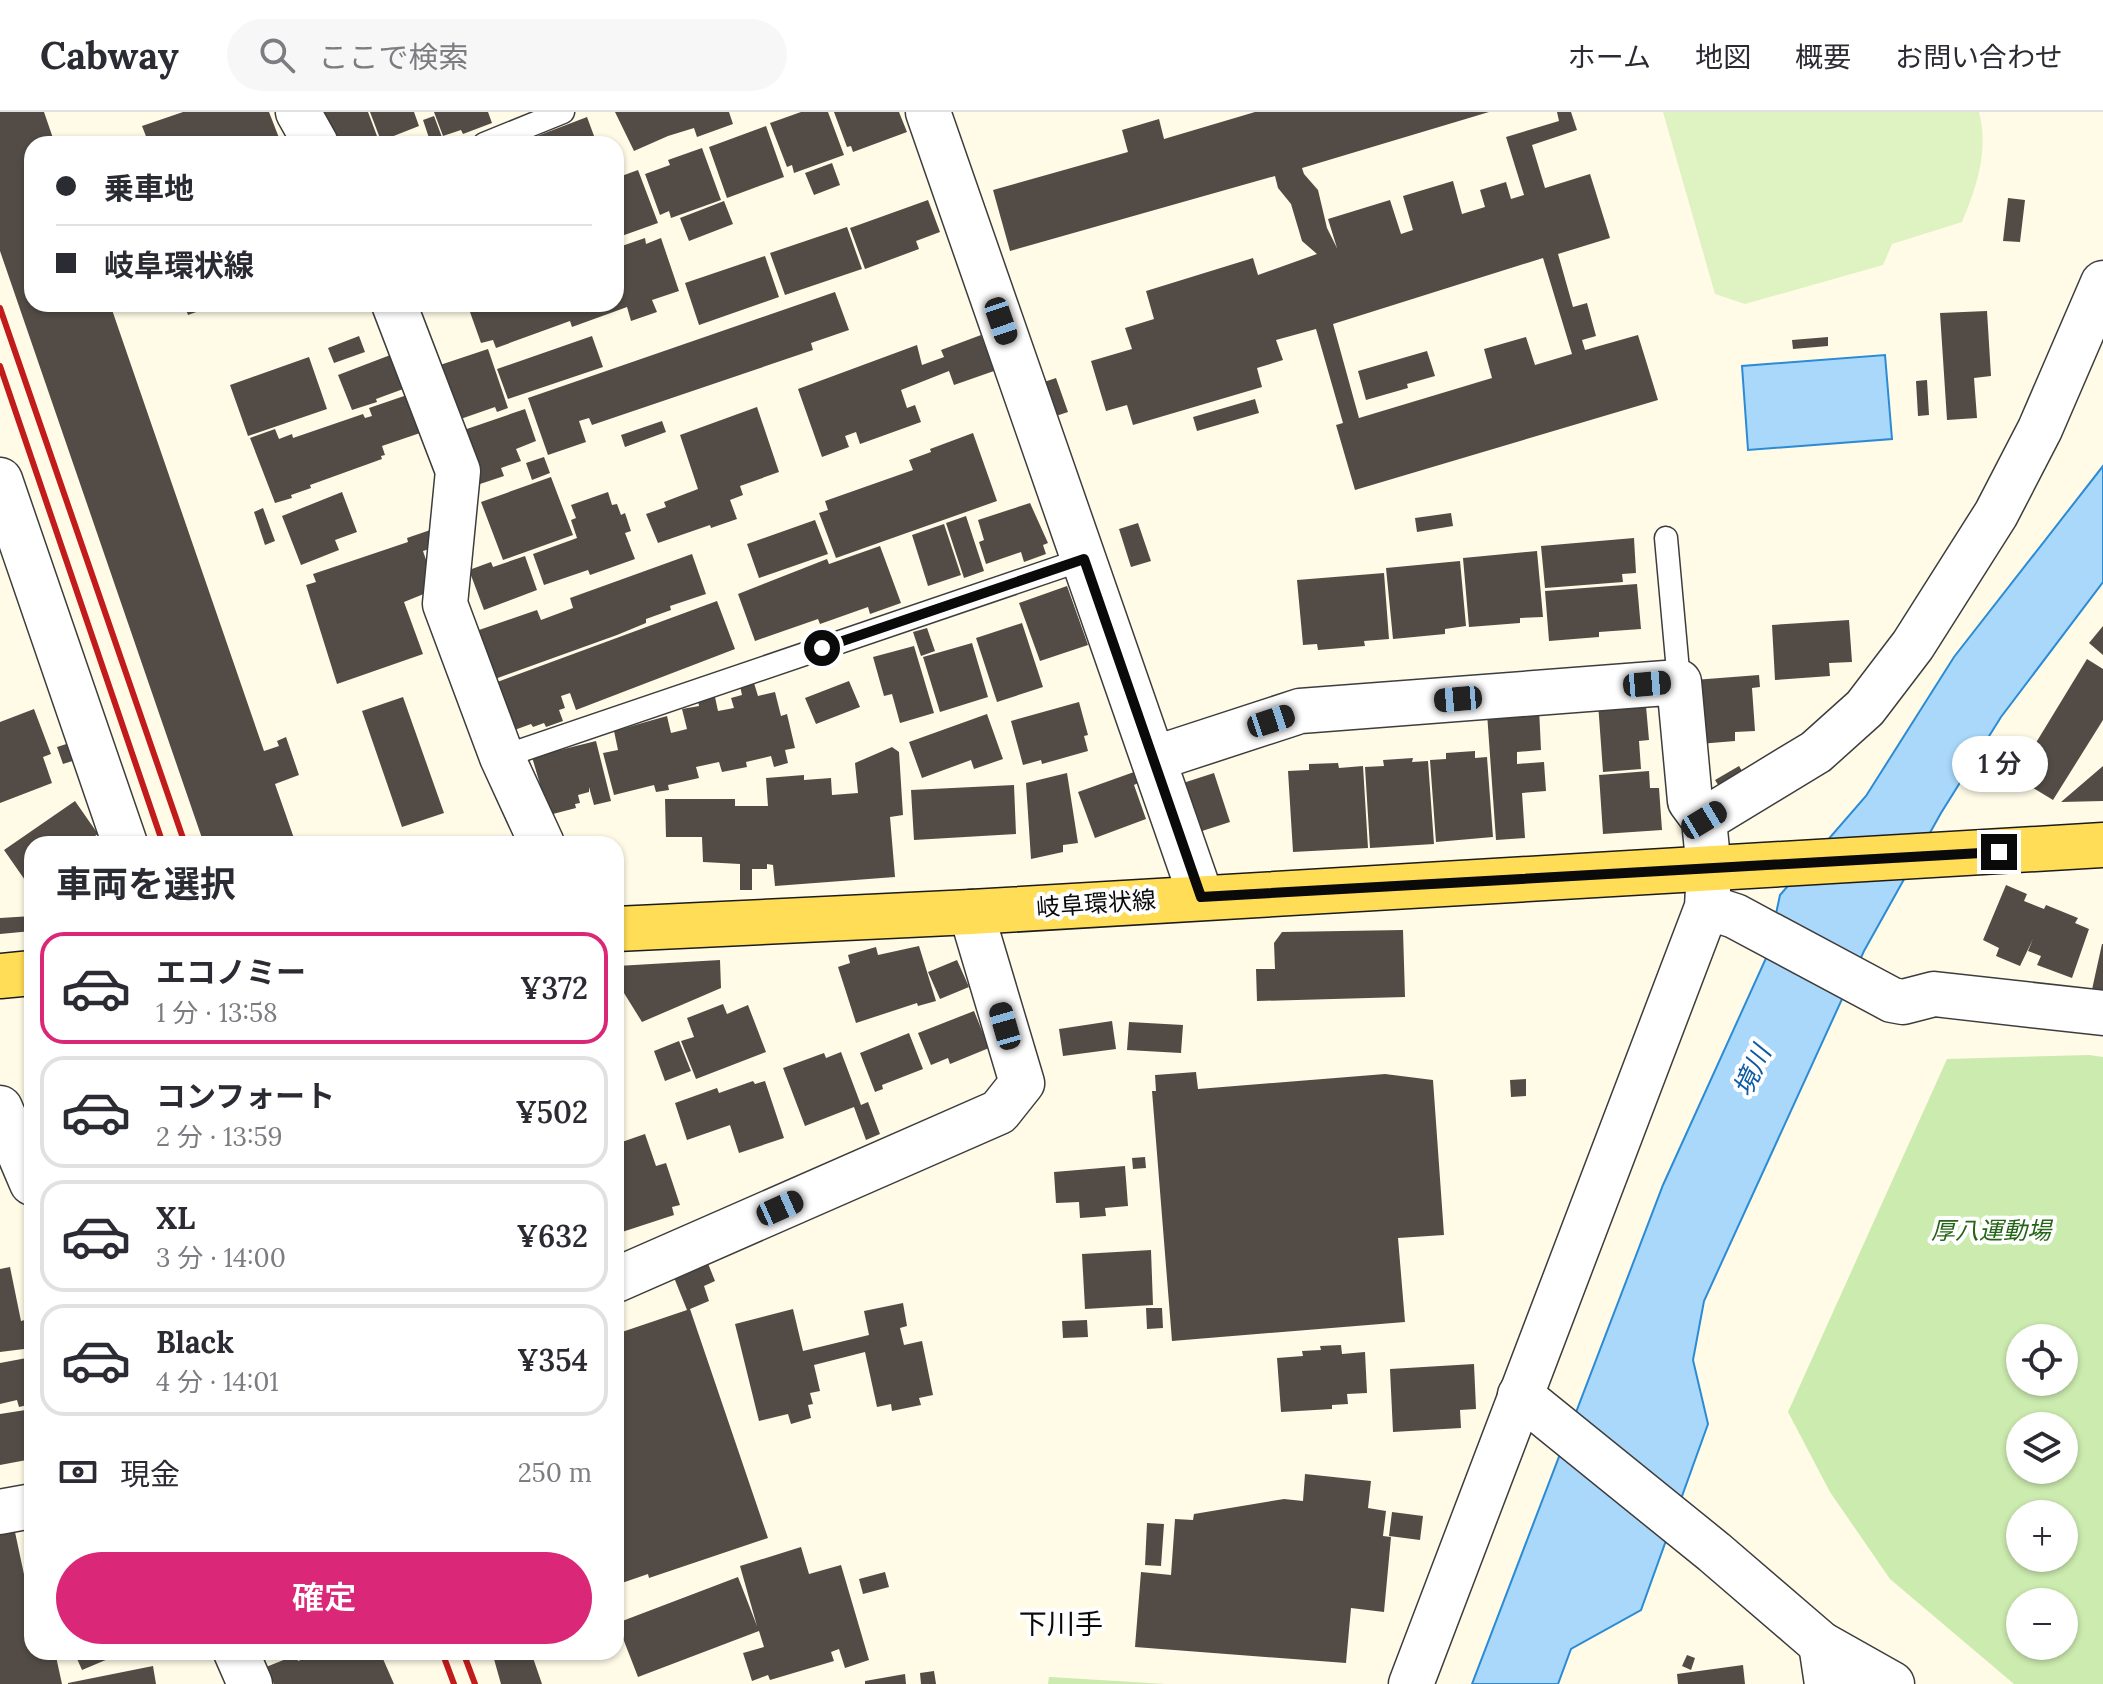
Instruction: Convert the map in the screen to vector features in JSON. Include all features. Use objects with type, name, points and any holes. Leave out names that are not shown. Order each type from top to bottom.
[{"type":"main road","name":"岐阜環状線","points":[[624,929],[1201,897],[1721,890],[1973,854],[2103,845]]},
{"type":"main road","points":[[0,976],[24,974]]},
{"type":"street","points":[[298,112],[312,136]]},
{"type":"street","points":[[928,112],[1201,897]]},
{"type":"street","points":[[1704,820],[1816,752],[1865,708],[1913,645],[1996,514],[2040,429],[2103,283]]},
{"type":"street","points":[[397,312],[458,471],[445,604],[502,757],[538,836]]},
{"type":"street","points":[[0,480],[122,836]]},
{"type":"street","points":[[1153,759],[1300,711],[1679,682],[1690,801],[1704,820],[1721,890],[1534,1405],[1411,1684]]},
{"type":"street","points":[[1721,890],[1892,1000],[1903,1002],[1934,994],[2103,1013]]},
{"type":"street","points":[[624,1276],[999,1112],[1022,1083],[971,912]]},
{"type":"street","points":[[0,1108],[24,1164]]},
{"type":"street","points":[[1534,1405],[1700,1542],[1824,1664],[1892,1684]]},
{"type":"street","points":[[0,1512],[24,1508]]},
{"type":"street","points":[[240,1660],[250,1684]]},
{"type":"lane","points":[[504,136],[563,112]]},
{"type":"lane","points":[[1666,538],[1679,682]]},
{"type":"lane","points":[[502,757],[1084,559]]},
{"type":"green space","points":[[1663,112],[1979,112],[1983,140],[1980,168],[1962,222],[1892,244],[1883,265],[1745,304],[1715,294]]},
{"type":"green space","name":"厚八運動場","points":[[2103,1057],[2103,1684],[2014,1684],[1890,1579],[1830,1492],[1788,1412],[1947,1059]]},
{"type":"green space","points":[[1050,1677],[1166,1684],[1048,1684]]},
{"type":"water","points":[[1885,355],[1892,439],[1748,450],[1742,366]]},
{"type":"water","name":"境川","points":[[2103,466],[2103,582],[2001,717],[1941,813],[1864,951],[1704,1301],[1693,1360],[1708,1424],[1641,1610],[1571,1649],[1558,1684],[1472,1684],[1663,1185],[1767,956],[1780,895],[1866,796],[1954,657]]},
{"type":"building","points":[[0,112],[44,112],[52,136],[24,136],[24,312],[113,312],[264,751],[279,746],[277,741],[286,737],[299,775],[275,784],[293,836],[201,836],[0,251]]},
{"type":"building","points":[[183,112],[269,112],[278,136],[146,136],[142,126]]},
{"type":"building","points":[[314,112],[368,112],[377,136],[323,136]]},
{"type":"building","points":[[370,112],[414,112],[419,126],[394,136],[379,136]]},
{"type":"building","points":[[434,112],[488,112],[492,123],[463,134],[461,130],[443,136]]},
{"type":"building","points":[[615,112],[729,112],[733,124],[697,137],[694,128],[634,151]]},
{"type":"building","points":[[801,112],[828,112],[844,155],[794,173],[792,165],[787,167],[770,123]]},
{"type":"building","points":[[834,112],[899,112],[907,132],[853,152],[851,146],[847,147]]},
{"type":"building","points":[[1255,112],[1489,112],[1302,168],[1318,190],[1327,228],[1337,248],[1328,219],[1390,200],[1401,234],[1413,230],[1403,196],[1453,181],[1462,214],[1485,207],[1480,190],[1506,182],[1511,199],[1524,195],[1506,137],[1559,121],[1557,112],[1571,112],[1577,130],[1532,145],[1545,188],[1590,174],[1610,238],[1558,254],[1573,307],[1587,303],[1596,336],[1582,340],[1585,350],[1638,335],[1658,400],[1355,490],[1336,425],[1343,423],[1316,329],[1276,340],[1283,360],[1257,368],[1262,387],[1133,425],[1127,405],[1106,411],[1091,361],[1132,349],[1125,328],[1154,319],[1146,291],[1253,258],[1258,275],[1317,254],[1302,241],[1291,204],[1278,188],[1275,176],[1010,251],[993,190],[1128,152],[1122,130],[1159,119],[1164,139]],"holes":[[[1543,258],[1572,354],[1535,365],[1526,337],[1484,349],[1492,378],[1359,418],[1333,324]]]},
{"type":"building","points":[[434,116],[442,136],[428,136],[423,120]]},
{"type":"building","points":[[587,117],[594,136],[537,136]]},
{"type":"building","points":[[766,126],[784,177],[727,198],[709,147]]},
{"type":"building","points":[[702,148],[721,200],[671,218],[669,211],[660,215],[645,174],[670,165],[668,160]]},
{"type":"building","points":[[832,163],[840,185],[814,195],[805,173]]},
{"type":"building","points":[[638,170],[658,223],[624,235],[624,175]]},
{"type":"building","points":[[2008,198],[2025,200],[2020,242],[2003,241]]},
{"type":"building","points":[[928,200],[940,232],[916,241],[919,249],[865,269],[850,228]]},
{"type":"building","points":[[724,201],[733,224],[689,241],[680,218]]},
{"type":"building","points":[[847,227],[862,269],[785,295],[770,253]]},
{"type":"building","points":[[645,238],[646,244],[661,238],[679,291],[652,300],[657,312],[631,321],[627,307],[624,308],[624,245]]},
{"type":"building","points":[[765,256],[779,297],[699,325],[685,283]]},
{"type":"building","points":[[835,292],[849,330],[811,343],[813,350],[592,425],[589,418],[579,421],[586,442],[548,455],[528,398]]},
{"type":"building","points":[[1987,311],[1991,376],[1974,378],[1977,418],[1947,420],[1940,313]]},
{"type":"building","points":[[470,312],[613,312],[572,327],[570,321],[496,348],[493,340],[481,343]]},
{"type":"building","points":[[981,335],[994,371],[954,385],[949,371],[901,390],[907,408],[915,405],[921,422],[860,444],[856,432],[845,436],[849,447],[822,457],[798,389],[917,345],[922,365],[944,357],[941,350]]},
{"type":"building","points":[[359,336],[365,352],[334,363],[328,348]]},
{"type":"building","points":[[592,336],[603,367],[508,399],[497,369]]},
{"type":"building","points":[[1828,337],[1828,346],[1793,349],[1792,340]]},
{"type":"building","points":[[488,349],[508,408],[497,412],[495,407],[452,422],[434,367]]},
{"type":"building","points":[[1427,351],[1435,376],[1407,384],[1408,388],[1366,400],[1358,371]]},
{"type":"building","points":[[393,354],[406,388],[352,410],[338,375]]},
{"type":"building","points":[[309,357],[327,409],[248,436],[230,385]]},
{"type":"building","points":[[1056,378],[1068,412],[1056,416],[1044,382]]},
{"type":"building","points":[[1927,380],[1929,415],[1918,416],[1916,381]]},
{"type":"building","points":[[410,394],[423,432],[382,446],[385,455],[381,456],[382,459],[310,485],[311,488],[291,495],[292,498],[275,503],[250,438],[275,429],[279,439],[292,434],[293,438],[363,414],[365,418],[372,416],[369,408]]},
{"type":"building","points":[[1255,399],[1259,413],[1197,431],[1193,417]]},
{"type":"building","points":[[757,407],[779,472],[740,486],[743,495],[730,500],[737,519],[658,543],[646,514],[666,507],[664,502],[698,489],[680,435]]},
{"type":"building","points":[[525,409],[536,441],[516,449],[521,461],[501,468],[504,476],[477,485],[458,432]]},
{"type":"building","points":[[662,421],[666,432],[625,447],[621,435]]},
{"type":"building","points":[[973,433],[997,501],[836,558],[819,513],[828,510],[825,501],[913,470],[909,460]]},
{"type":"building","points":[[544,457],[550,473],[532,480],[526,463]]},
{"type":"building","points":[[551,477],[573,535],[503,560],[481,502]]},
{"type":"building","points":[[342,492],[357,532],[335,540],[339,550],[301,565],[282,516]]},
{"type":"building","points":[[608,492],[612,505],[617,504],[621,515],[625,513],[631,531],[625,533],[635,559],[590,575],[588,570],[544,585],[533,554],[577,538],[571,520],[576,518],[571,505]]},
{"type":"building","points":[[1030,503],[1048,543],[1043,545],[1046,554],[1024,562],[1021,552],[986,564],[979,542],[984,540],[978,520]]},
{"type":"building","points":[[263,508],[275,541],[265,545],[254,512]]},
{"type":"building","points":[[1451,513],[1453,526],[1417,532],[1415,518]]},
{"type":"building","points":[[966,516],[984,571],[964,578],[946,523]]},
{"type":"building","points":[[815,520],[828,554],[759,578],[747,544]]},
{"type":"building","points":[[1138,523],[1151,561],[1131,567],[1119,529]]},
{"type":"building","points":[[944,524],[961,575],[928,586],[912,535]]},
{"type":"building","points":[[439,527],[436,547],[423,551],[436,589],[404,602],[423,654],[337,684],[306,585],[316,582],[313,574],[408,542],[407,538]]},
{"type":"building","points":[[1634,538],[1636,573],[1622,574],[1623,582],[1545,588],[1541,546]]},
{"type":"building","points":[[880,546],[901,603],[870,614],[868,607],[820,624],[818,619],[755,641],[738,594],[827,559],[829,564]]},
{"type":"building","points":[[1537,551],[1543,617],[1520,618],[1520,623],[1469,627],[1463,558]]},
{"type":"building","points":[[692,554],[706,594],[670,606],[671,610],[617,635],[495,679],[474,638],[481,635],[479,630],[537,610],[541,620],[573,608],[570,598]]},
{"type":"building","points":[[525,556],[537,590],[484,610],[469,570],[491,562],[493,567]]},
{"type":"building","points":[[1460,561],[1466,626],[1445,629],[1445,634],[1393,639],[1386,568]]},
{"type":"building","points":[[1384,573],[1389,639],[1364,641],[1365,646],[1318,650],[1317,644],[1303,645],[1297,580]]},
{"type":"building","points":[[1637,584],[1641,629],[1599,632],[1599,637],[1549,641],[1545,591]]},
{"type":"building","points":[[1067,586],[1088,645],[1040,661],[1019,603]]},
{"type":"building","points":[[717,601],[735,649],[576,710],[570,693],[561,696],[565,708],[559,710],[563,721],[546,727],[544,723],[533,727],[531,724],[509,732],[492,684]]},
{"type":"building","points":[[1849,620],[1852,662],[1829,663],[1830,676],[1775,680],[1772,625]]},
{"type":"building","points":[[1022,623],[1043,687],[997,702],[976,638]]},
{"type":"building","points":[[2103,626],[2103,655],[2089,643]]},
{"type":"building","points":[[927,628],[935,651],[921,656],[913,632]]},
{"type":"building","points":[[972,643],[988,697],[940,712],[923,657]]},
{"type":"building","points":[[914,646],[934,713],[900,723],[892,694],[884,696],[873,657]]},
{"type":"building","points":[[2087,659],[2103,669],[2103,720],[2053,800],[2015,777]]},
{"type":"building","points":[[1759,675],[1760,687],[1752,688],[1755,731],[1735,732],[1735,741],[1699,744],[1694,680]]},
{"type":"building","points":[[849,681],[860,707],[816,724],[805,698]]},
{"type":"building","points":[[754,683],[758,696],[775,692],[781,716],[787,714],[795,748],[785,750],[788,763],[774,767],[771,756],[746,762],[747,767],[722,772],[719,762],[696,767],[699,778],[668,785],[669,790],[656,792],[654,785],[614,795],[603,753],[618,750],[614,731],[667,716],[671,733],[687,729],[682,709],[699,706],[698,701],[715,697],[718,711],[734,708],[731,698],[742,695],[740,686]]},
{"type":"building","points":[[403,697],[444,813],[402,827],[362,711]]},
{"type":"building","points":[[1079,702],[1088,735],[1084,736],[1088,751],[1042,764],[1041,760],[1023,765],[1011,721]]},
{"type":"building","points":[[1598,703],[1646,706],[1649,740],[1639,741],[1641,769],[1603,772]]},
{"type":"building","points":[[1539,708],[1541,750],[1517,752],[1517,764],[1544,762],[1546,791],[1522,793],[1525,838],[1496,840],[1487,713]]},
{"type":"building","points":[[34,709],[51,754],[43,757],[52,783],[0,803],[0,722]]},
{"type":"building","points":[[987,714],[1003,759],[974,769],[971,760],[922,778],[909,742]]},
{"type":"building","points":[[79,740],[85,757],[63,764],[57,747]]},
{"type":"building","points":[[596,741],[611,801],[594,805],[589,787],[589,792],[578,795],[580,803],[575,804],[576,808],[549,815],[532,757]]},
{"type":"building","points":[[892,747],[899,752],[903,815],[890,817],[895,877],[775,886],[773,865],[767,864],[767,869],[752,869],[752,890],[740,890],[740,864],[703,862],[702,837],[666,837],[665,799],[735,799],[735,806],[768,806],[766,778],[804,775],[804,780],[831,778],[832,795],[858,793],[855,763]]},
{"type":"building","points":[[1475,751],[1475,758],[1487,757],[1493,837],[1436,842],[1430,760],[1446,759],[1446,753]]},
{"type":"building","points":[[1413,758],[1412,762],[1428,761],[1434,844],[1370,848],[1365,767],[1384,766],[1383,760]]},
{"type":"building","points":[[1338,763],[1339,768],[1363,766],[1368,848],[1293,852],[1288,771],[1309,770],[1309,764]]},
{"type":"building","points":[[1739,766],[1744,774],[1720,788],[1715,780]]},
{"type":"building","points":[[2103,766],[2103,801],[2061,802]]},
{"type":"building","points":[[1649,771],[1650,788],[1659,788],[1662,830],[1603,834],[1599,775]]},
{"type":"building","points":[[1134,772],[1138,783],[1134,785],[1146,819],[1095,838],[1078,792]]},
{"type":"building","points":[[1067,773],[1078,843],[1063,845],[1063,852],[1031,859],[1026,783]]},
{"type":"building","points":[[1214,773],[1230,822],[1199,832],[1183,783]]},
{"type":"building","points":[[1014,785],[1016,834],[914,840],[911,790]]},
{"type":"building","points":[[75,801],[98,834],[95,836],[24,836]]},
{"type":"building","points":[[24,836],[24,879],[4,850]]},
{"type":"building","points":[[2006,885],[2027,894],[2024,901],[2044,909],[2046,905],[2078,918],[2075,923],[2089,929],[2072,978],[2037,965],[2041,956],[2028,951],[2033,939],[2020,966],[1996,956],[1999,948],[1983,940]]},
{"type":"building","points":[[24,916],[24,932],[0,934],[0,918]]},
{"type":"building","points":[[1403,930],[1405,997],[1257,1001],[1256,969],[1275,969],[1274,943],[1282,932]]},
{"type":"building","points":[[2103,944],[2103,997],[2091,994]]},
{"type":"building","points":[[919,946],[936,1001],[918,1006],[917,1003],[856,1023],[838,967],[850,963],[848,955],[876,947],[878,955]]},
{"type":"building","points":[[720,960],[721,988],[642,1022],[624,993],[624,966]]},
{"type":"building","points":[[957,960],[969,987],[940,999],[928,972]]},
{"type":"building","points":[[723,1004],[727,1014],[748,1005],[766,1052],[696,1079],[681,1041],[694,1037],[687,1018]]},
{"type":"building","points":[[974,1011],[989,1048],[950,1064],[948,1058],[931,1065],[918,1033]]},
{"type":"building","points":[[1112,1021],[1116,1049],[1063,1056],[1059,1029]]},
{"type":"building","points":[[1129,1022],[1183,1025],[1181,1053],[1127,1050]]},
{"type":"building","points":[[909,1033],[923,1069],[882,1085],[883,1089],[875,1092],[860,1053]]},
{"type":"building","points":[[679,1041],[691,1071],[665,1081],[654,1051]]},
{"type":"building","points":[[841,1052],[861,1105],[868,1102],[880,1134],[866,1140],[854,1107],[805,1126],[783,1068],[824,1053],[826,1058]]},
{"type":"building","points":[[1196,1072],[1198,1089],[1385,1074],[1433,1080],[1444,1235],[1398,1238],[1405,1322],[1172,1341],[1152,1091],[1156,1091],[1155,1075]]},
{"type":"building","points":[[1526,1079],[1526,1096],[1511,1097],[1510,1080]]},
{"type":"building","points":[[753,1081],[755,1084],[765,1081],[784,1138],[739,1153],[730,1125],[687,1140],[675,1103],[717,1088],[719,1093]]},
{"type":"building","points":[[645,1134],[656,1166],[666,1163],[680,1205],[672,1207],[674,1215],[624,1231],[624,1141]]},
{"type":"building","points":[[1145,1157],[1146,1168],[1133,1169],[1132,1158]]},
{"type":"building","points":[[1125,1166],[1128,1206],[1105,1208],[1106,1216],[1080,1218],[1079,1202],[1056,1203],[1054,1172]]},
{"type":"building","points":[[1151,1250],[1153,1305],[1085,1309],[1082,1254]]},
{"type":"building","points":[[705,1256],[715,1281],[704,1286],[709,1301],[690,1309],[768,1538],[649,1578],[648,1574],[624,1582],[624,1331],[687,1310],[671,1270]]},
{"type":"building","points":[[10,1267],[21,1321],[24,1320],[24,1349],[0,1352],[0,1269]]},
{"type":"building","points":[[903,1303],[907,1326],[900,1328],[904,1345],[922,1341],[933,1395],[919,1398],[921,1405],[892,1411],[891,1404],[877,1407],[865,1352],[814,1365],[820,1391],[810,1393],[813,1404],[808,1405],[811,1418],[791,1424],[788,1414],[759,1421],[735,1324],[793,1309],[803,1351],[869,1335],[864,1311]]},
{"type":"building","points":[[1146,1308],[1162,1308],[1163,1328],[1147,1329]]},
{"type":"building","points":[[1087,1320],[1088,1337],[1063,1338],[1062,1321]]},
{"type":"building","points":[[1341,1345],[1342,1354],[1365,1352],[1367,1393],[1347,1394],[1348,1404],[1332,1405],[1332,1409],[1281,1412],[1277,1358],[1303,1356],[1302,1351]]},
{"type":"building","points":[[24,1358],[24,1406],[19,1407],[17,1400],[0,1404],[0,1363]]},
{"type":"building","points":[[1474,1364],[1476,1409],[1460,1410],[1461,1428],[1393,1432],[1390,1369]]},
{"type":"building","points":[[24,1410],[24,1460],[0,1465],[0,1414]]},
{"type":"building","points":[[1305,1474],[1371,1481],[1368,1508],[1386,1511],[1383,1536],[1391,1537],[1384,1612],[1351,1608],[1346,1663],[1135,1647],[1141,1572],[1171,1575],[1175,1519],[1193,1520],[1194,1514],[1284,1499],[1303,1501]]},
{"type":"building","points":[[1392,1512],[1423,1516],[1420,1540],[1389,1536]]},
{"type":"building","points":[[1147,1523],[1164,1524],[1161,1566],[1145,1565]]},
{"type":"building","points":[[15,1532],[24,1574],[24,1660],[57,1660],[62,1684],[0,1684],[0,1534]]},
{"type":"building","points":[[801,1547],[809,1574],[841,1565],[869,1660],[845,1668],[839,1649],[831,1652],[834,1661],[770,1680],[768,1675],[752,1681],[743,1653],[764,1647],[759,1631],[638,1677],[624,1641],[624,1620],[738,1577],[757,1626],[740,1566]]},
{"type":"building","points":[[885,1572],[889,1587],[863,1594],[859,1579]]},
{"type":"building","points":[[1687,1655],[1695,1658],[1691,1670],[1682,1666]]},
{"type":"building","points":[[78,1660],[106,1660],[82,1670]]},
{"type":"building","points":[[284,1660],[384,1660],[394,1684],[274,1684],[266,1667]]},
{"type":"building","points":[[494,1660],[534,1660],[542,1684],[501,1684]]},
{"type":"building","points":[[1743,1665],[1745,1684],[1678,1684],[1677,1674]]},
{"type":"building","points":[[153,1666],[156,1684],[68,1684],[68,1683]]},
{"type":"building","points":[[934,1671],[936,1684],[921,1684],[920,1673]]},
{"type":"building","points":[[905,1674],[906,1684],[865,1684],[865,1681]]},
{"type":"railway","points":[[0,308],[182,836]]},
{"type":"railway","points":[[0,366],[160,836]]},
{"type":"railway","points":[[445,1660],[454,1684]]},
{"type":"railway","points":[[466,1660],[475,1684]]},
{"type":"district","name":"下川手","points":[[1061,1624]]},
{"type":"route","points":[[822,648],[1084,559],[1201,897],[1999,852]]}]
